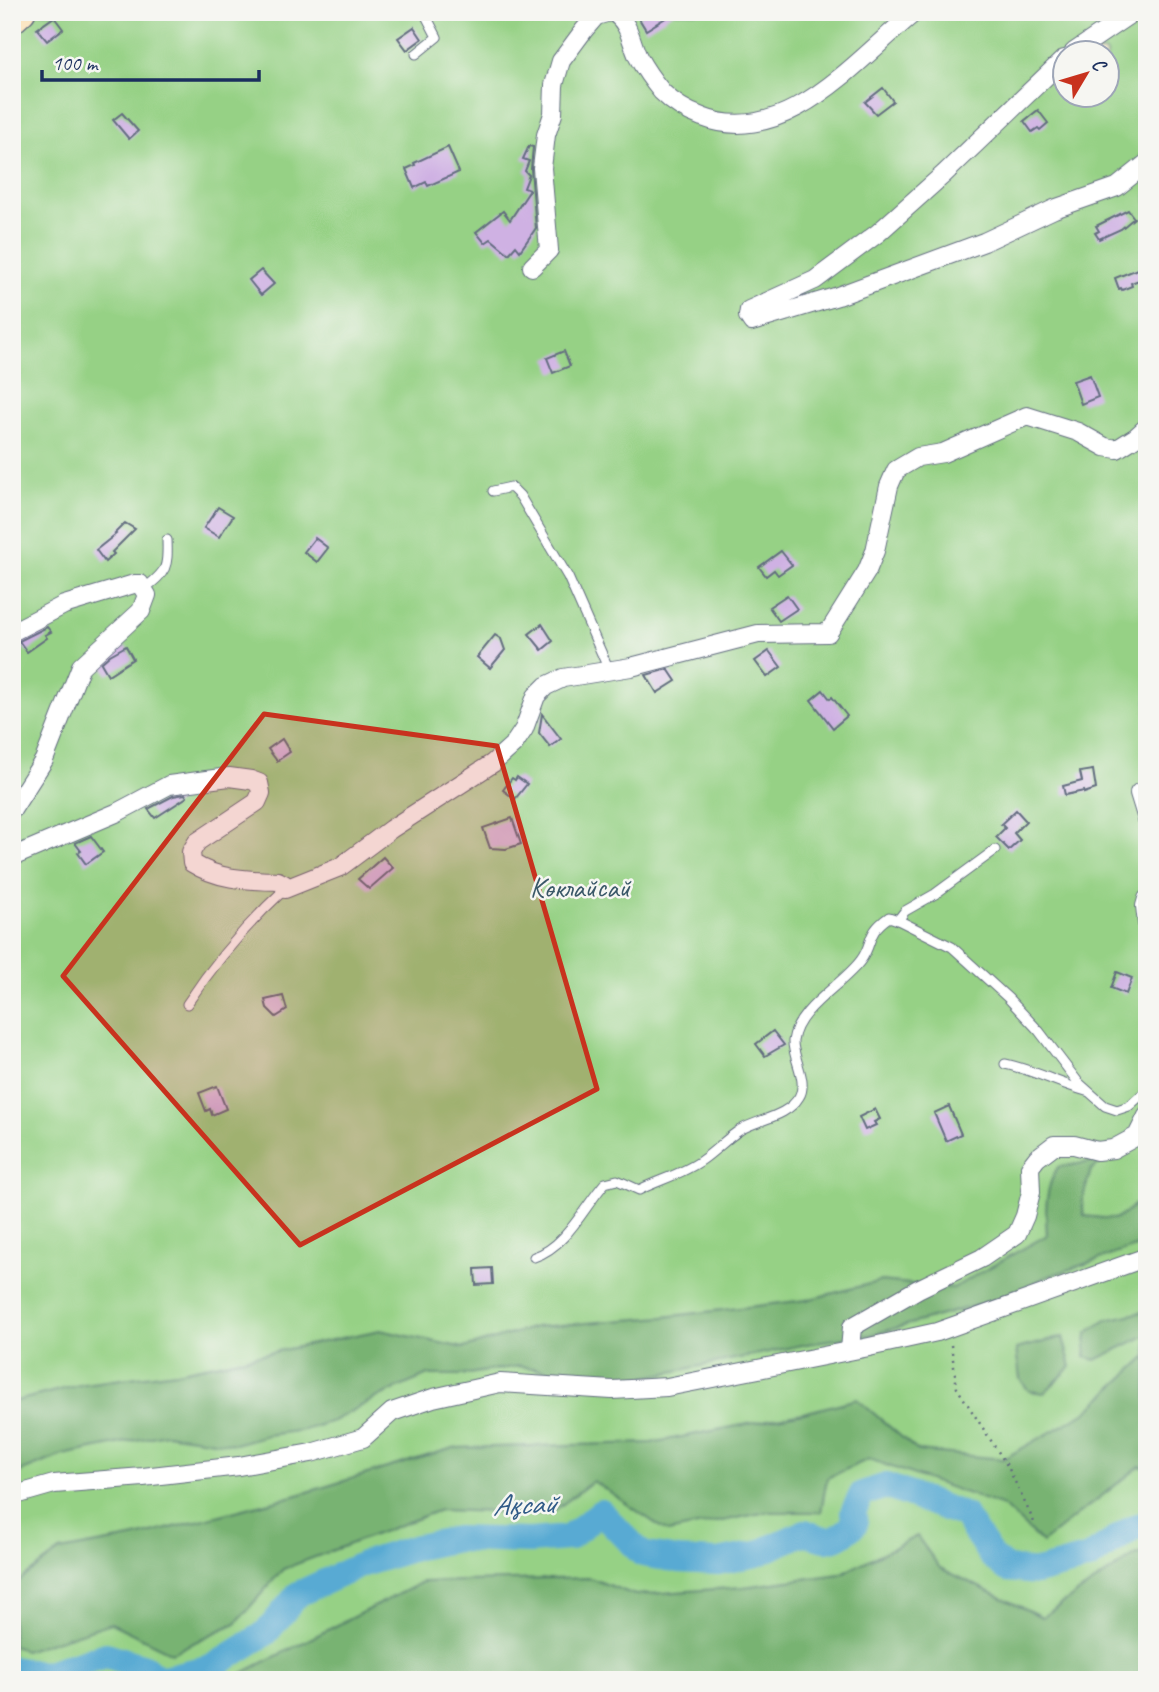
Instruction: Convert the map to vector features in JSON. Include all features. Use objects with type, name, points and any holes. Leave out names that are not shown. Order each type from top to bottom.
[{"type":"street","points":[[12,22],[23,12]]},
{"type":"street","points":[[532,267],[549,250],[542,168],[546,135],[553,114],[554,85],[561,61],[596,16],[612,12],[622,18],[643,65],[665,94],[683,108],[700,116],[733,126],[781,114],[806,102],[858,64],[915,12]]},
{"type":"street","points":[[1095,38],[1133,12]]},
{"type":"street","points":[[1050,73],[878,233],[816,280],[749,310],[748,316],[752,322],[838,296],[984,242],[1054,209],[1116,187],[1147,163]]},
{"type":"street","points":[[12,858],[116,813],[169,785],[229,777],[260,783],[257,802],[197,842],[191,852],[192,863],[207,873],[228,879],[278,881],[284,884],[285,889],[340,867],[391,829],[493,763],[514,744],[524,729],[536,696],[546,686],[563,678],[609,670],[758,634],[828,633],[867,571],[875,551],[889,486],[896,470],[918,457],[943,453],[1027,416],[1078,432],[1105,447],[1117,449],[1136,438],[1147,427]]},
{"type":"street","points":[[12,632],[64,605],[134,583],[144,589],[147,599],[141,611],[81,666],[44,760],[12,810]]},
{"type":"street","points":[[1147,793],[1139,793],[1147,820]]},
{"type":"street","points":[[1147,899],[1144,906],[1147,924]]},
{"type":"street","points":[[850,1350],[852,1327],[918,1289],[982,1258],[1017,1234],[1031,1192],[1030,1167],[1037,1158],[1054,1145],[1074,1145],[1097,1151],[1113,1149],[1137,1136],[1147,1116]]},
{"type":"street","points":[[12,1496],[54,1484],[239,1466],[312,1453],[363,1438],[392,1412],[433,1398],[500,1383],[611,1390],[667,1387],[850,1350],[948,1328],[1147,1257]]},
{"type":"lane","points":[[416,54],[437,37],[425,12]]},
{"type":"lane","points":[[493,491],[511,487],[520,496],[568,577],[609,670]]},
{"type":"lane","points":[[144,589],[157,579],[168,563],[167,540]]},
{"type":"lane","points":[[898,920],[905,911],[929,898],[995,850]]},
{"type":"lane","points":[[187,1004],[230,946],[259,912],[285,889]]},
{"type":"lane","points":[[534,1257],[542,1255],[558,1242],[605,1183],[617,1180],[639,1189],[700,1162],[739,1131],[793,1106],[802,1093],[799,1062],[793,1043],[796,1029],[807,1014],[861,961],[877,925],[889,917],[952,947],[1008,998],[1087,1091],[1105,1106],[1117,1110],[1129,1106],[1147,1090]]},
{"type":"lane","points":[[1005,1064],[1031,1070],[1059,1083],[1087,1091]]},
{"type":"path","points":[[948,1328],[957,1388],[1009,1467],[1034,1522]]},
{"type":"highlighted area","points":[[264,714],[497,746],[597,1089],[300,1245],[63,976]]},
{"type":"green space","name":"Көклайсай","points":[[12,12],[1147,12],[1147,1680],[12,1680]]},
{"type":"green space","points":[[1105,1160],[1091,1170],[1082,1201],[1084,1216],[1114,1219],[1147,1194],[1147,1243],[1044,1278],[999,1299],[871,1335],[822,1341],[623,1382],[519,1366],[462,1375],[428,1375],[333,1421],[304,1430],[267,1435],[235,1444],[166,1434],[63,1455],[12,1475],[12,1402],[83,1384],[176,1372],[380,1330],[464,1348],[535,1327],[663,1317],[806,1300],[881,1281],[953,1288],[1047,1235],[1047,1200],[1058,1167]]},
{"type":"green space","points":[[1147,1311],[1147,1335],[1096,1360],[1085,1357],[1087,1333],[1106,1320]]},
{"type":"green space","points":[[1063,1337],[1071,1367],[1044,1393],[1029,1391],[1020,1379],[1016,1349]]},
{"type":"green space","points":[[1147,1356],[1147,1469],[1140,1466],[1042,1543],[1003,1506],[869,1459],[827,1478],[821,1512],[767,1512],[668,1532],[593,1481],[550,1514],[440,1510],[283,1569],[236,1623],[172,1653],[111,1623],[24,1651],[12,1644],[12,1586],[60,1551],[136,1537],[301,1494],[453,1448],[651,1443],[803,1413],[857,1399],[918,1451],[1003,1459],[1086,1412]]},
{"type":"green space","points":[[917,1536],[940,1568],[1042,1617],[1137,1554],[1147,1555],[1147,1680],[229,1680],[422,1582],[590,1578],[635,1595],[743,1587],[840,1574]]},
{"type":"building","points":[[646,12],[675,12],[646,30],[638,17]]},
{"type":"building","points":[[54,17],[63,29],[47,41],[37,29]]},
{"type":"building","points":[[414,27],[422,39],[407,50],[398,38]]},
{"type":"building","points":[[883,88],[893,101],[876,114],[865,102]]},
{"type":"building","points":[[1038,110],[1048,123],[1040,130],[1038,128],[1032,132],[1024,121]]},
{"type":"building","points":[[122,113],[138,131],[129,139],[113,120]]},
{"type":"building","points":[[529,146],[533,147],[531,169],[536,228],[520,251],[516,246],[509,254],[491,239],[485,243],[476,232],[503,211],[510,220],[530,190],[524,188],[529,175],[525,171],[529,161],[523,159]]},
{"type":"building","points":[[448,147],[459,172],[428,186],[426,182],[414,188],[406,169]]},
{"type":"building","points":[[1128,210],[1134,218],[1121,229],[1099,239],[1095,233],[1099,231],[1096,226]]},
{"type":"building","points":[[1145,266],[1147,277],[1131,283],[1132,286],[1119,289],[1115,278]]},
{"type":"building","points":[[261,270],[274,284],[261,295],[249,280]]},
{"type":"building","points":[[564,351],[570,366],[553,373],[547,358]]},
{"type":"building","points":[[1090,375],[1098,397],[1081,404],[1073,381]]},
{"type":"building","points":[[218,507],[233,516],[219,537],[204,528]]},
{"type":"building","points":[[125,523],[135,529],[105,562],[96,550]]},
{"type":"building","points":[[315,538],[328,548],[317,562],[304,552]]},
{"type":"building","points":[[781,551],[792,565],[778,575],[774,570],[766,576],[759,567]]},
{"type":"building","points":[[787,595],[797,609],[779,621],[769,607]]},
{"type":"building","points":[[542,624],[553,641],[542,650],[529,634]]},
{"type":"building","points":[[47,627],[51,632],[45,635],[47,638],[27,652],[19,641]]},
{"type":"building","points":[[495,635],[501,639],[505,650],[490,668],[477,657]]},
{"type":"building","points":[[126,646],[133,659],[108,675],[101,663]]},
{"type":"building","points":[[769,651],[781,667],[767,677],[755,661]]},
{"type":"building","points":[[668,669],[676,681],[657,693],[646,675]]},
{"type":"building","points":[[823,690],[847,716],[833,728],[811,700]]},
{"type":"building","points":[[542,714],[561,739],[550,747],[539,733]]},
{"type":"building","points":[[282,739],[290,752],[277,761],[268,749]]},
{"type":"building","points":[[1093,770],[1096,789],[1065,795],[1063,786],[1082,781],[1080,772]]},
{"type":"building","points":[[517,777],[527,784],[515,799],[503,790],[512,778],[515,780]]},
{"type":"building","points":[[185,794],[187,797],[155,818],[148,809],[173,796]]},
{"type":"building","points":[[1016,810],[1026,821],[1014,833],[1020,840],[1009,850],[996,837],[1005,828],[1001,824]]},
{"type":"building","points":[[512,818],[521,844],[506,849],[490,848],[483,828]]},
{"type":"building","points":[[91,836],[103,852],[86,864],[75,843]]},
{"type":"building","points":[[383,857],[393,868],[369,889],[358,879]]},
{"type":"building","points":[[1117,972],[1132,978],[1126,994],[1111,988]]},
{"type":"building","points":[[283,996],[287,1010],[276,1017],[267,1008],[265,1000]]},
{"type":"building","points":[[773,1031],[784,1045],[765,1056],[756,1044]]},
{"type":"building","points":[[217,1086],[226,1109],[212,1115],[210,1109],[206,1111],[199,1093]]},
{"type":"building","points":[[949,1106],[961,1134],[946,1141],[934,1113]]},
{"type":"building","points":[[875,1109],[880,1119],[874,1122],[876,1125],[865,1130],[859,1117]]},
{"type":"building","points":[[492,1268],[493,1284],[476,1285],[475,1269]]},
{"type":"waterway","name":"Ақсай","points":[[12,1669],[44,1674],[106,1655],[145,1667],[159,1679],[212,1667],[266,1633],[298,1594],[363,1564],[417,1547],[457,1539],[530,1541],[568,1538],[601,1512],[642,1554],[678,1560],[718,1562],[757,1554],[805,1532],[827,1539],[837,1537],[855,1524],[853,1512],[862,1494],[886,1486],[964,1515],[991,1556],[1007,1569],[1037,1572],[1089,1558],[1134,1527],[1147,1524]]}]
